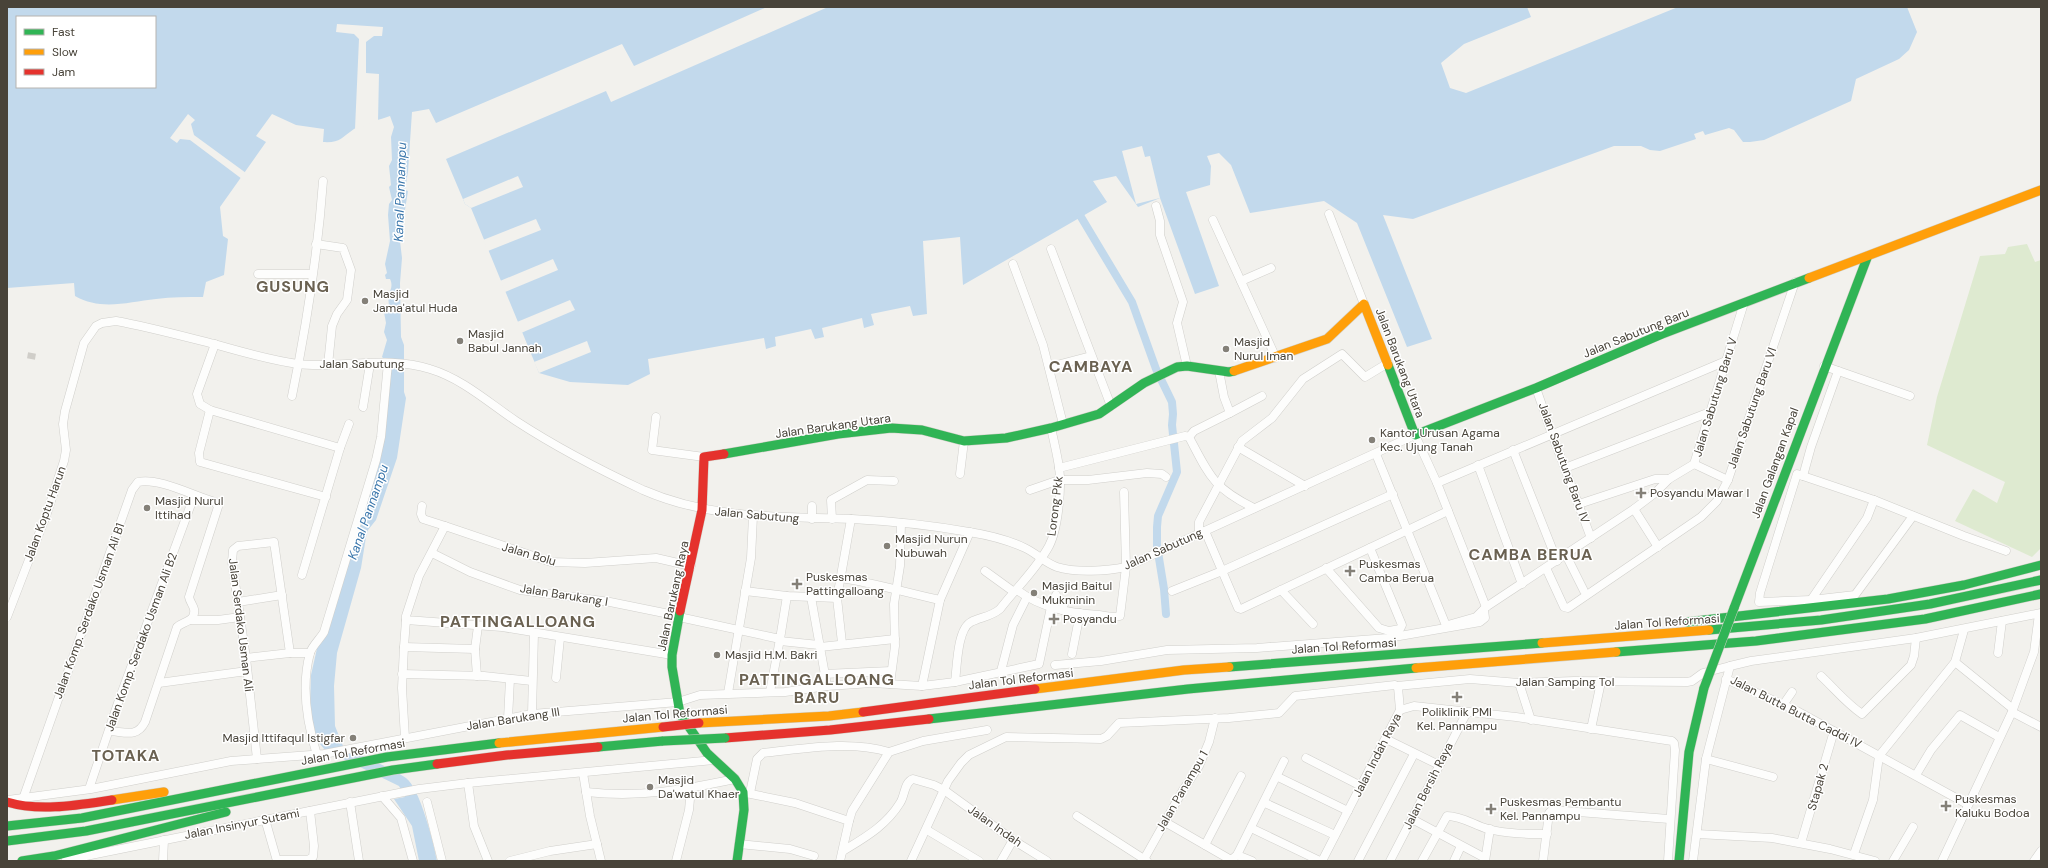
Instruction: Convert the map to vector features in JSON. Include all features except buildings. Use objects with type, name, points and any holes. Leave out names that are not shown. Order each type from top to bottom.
[{"type":"main road","points":[[1867,258],[2041,190]]},
{"type":"main road","name":"Jalan Sabutung Baru","points":[[1415,435],[1536,388],[1662,334],[1795,282],[1867,258]]},
{"type":"main road","name":"Jalan Galangan Kapal","points":[[1679,861],[1687,759],[1696,715],[1704,688],[1824,366],[1867,258]]},
{"type":"main road","name":"Jalan Barukang Utara","points":[[704,457],[742,452],[838,434],[891,428],[922,430],[947,438],[964,441],[1006,438],[1051,428],[1085,419],[1111,406],[1144,383],[1177,367],[1187,366],[1218,371],[1239,370],[1327,339],[1364,304],[1415,435]]},
{"type":"main road","name":"Jalan Barukang Raya","points":[[704,457],[702,510],[672,655],[673,674],[680,714],[714,760],[735,779],[746,793],[737,861]]},
{"type":"main road","points":[[1424,652],[1829,607],[1960,586],[2041,565]]},
{"type":"main road","name":"Jalan Tol Reformasi","points":[[7,826],[45,824],[82,818],[387,757],[504,742],[699,723],[829,716],[1184,670],[1716,630],[1822,620],[1930,604],[2041,580]]},
{"type":"main road","name":"Jalan Tol Reformasi","points":[[7,841],[86,830],[393,770],[507,755],[663,741],[726,738],[853,728],[1188,690],[1423,667],[1756,641],[1926,618],[2041,594]]},
{"type":"main road","points":[[7,801],[24,807],[51,806],[122,798],[327,768]]},
{"type":"main road","points":[[22,861],[54,856],[239,809],[322,783]]},
{"type":"street","points":[[292,396],[312,274],[323,181]]},
{"type":"street","points":[[1156,206],[1160,221],[1160,236],[1183,302],[1176,323],[1187,366]]},
{"type":"street","points":[[1329,214],[1364,304]]},
{"type":"street","points":[[1213,220],[1276,358]]},
{"type":"street","points":[[316,244],[343,248],[351,270],[347,300],[337,314],[332,326],[328,365]]},
{"type":"street","points":[[1051,249],[1111,406]]},
{"type":"street","points":[[1013,264],[1049,367],[1063,424]]},
{"type":"street","points":[[1241,282],[1272,268]]},
{"type":"street","points":[[258,274],[312,274]]},
{"type":"street","name":"Jalan Sabutung Baru VI","points":[[1546,568],[1558,597],[1564,607],[1568,608],[1706,513],[1717,502],[1728,480],[1795,282]]},
{"type":"street","name":"Jalan Sabutung Baru V","points":[[1634,509],[1655,494],[1669,479],[1694,464],[1744,303]]},
{"type":"street","name":"Jalan Sabutung","points":[[102,323],[116,321],[133,324],[215,344],[260,357],[298,364],[328,365],[389,363],[410,364],[430,368],[452,378],[516,421],[580,458],[644,490],[702,510],[753,516],[851,519],[920,524],[970,532],[1020,545],[1058,568],[1067,569],[1095,570],[1126,567],[1415,435]]},
{"type":"street","name":"Jalan Koptu Harun","points":[[7,617],[47,513],[64,461],[66,450],[63,424],[65,411],[84,343],[92,330],[102,323]]},
{"type":"street","points":[[215,344],[197,398],[200,404],[210,410],[340,448]]},
{"type":"street","points":[[1388,363],[1365,377],[1341,355],[1303,379],[1272,418],[1250,434],[1238,447],[1199,522],[1202,532],[1239,609],[1448,511]]},
{"type":"street","points":[[1049,367],[1091,356]]},
{"type":"street","points":[[1438,483],[1726,361]]},
{"type":"street","points":[[7,801],[24,796],[88,789],[217,763],[320,754],[307,714],[307,676],[310,653],[324,632],[371,479],[381,437],[389,363]]},
{"type":"street","points":[[363,407],[370,364]]},
{"type":"street","points":[[1824,366],[1910,396]]},
{"type":"street","points":[[1218,371],[1224,397],[1230,413]]},
{"type":"street","points":[[1803,476],[1811,447],[1838,371]]},
{"type":"street","name":"Jalan Sabutung Baru IV","points":[[1536,388],[1591,538]]},
{"type":"street","points":[[1189,437],[1194,431],[1262,396]]},
{"type":"street","points":[[210,410],[199,453],[200,462],[326,497]]},
{"type":"street","points":[[1565,468],[1710,412]]},
{"type":"street","points":[[656,417],[652,450],[704,457]]},
{"type":"street","points":[[302,575],[340,448],[349,424]]},
{"type":"street","name":"Lorong Pkk","points":[[955,682],[958,651],[964,629],[971,622],[996,613],[1042,558],[1053,538],[1059,468],[1051,428]]},
{"type":"street","points":[[1055,665],[1101,661],[1167,650],[1257,648],[1388,638],[1442,630],[1445,628],[1480,622],[1485,618],[1485,608],[1438,483],[1415,435]]},
{"type":"street","points":[[1059,468],[1175,437],[1189,437]]},
{"type":"street","points":[[1189,437],[1205,468],[1218,486],[1239,501],[1254,508]]},
{"type":"street","points":[[960,474],[964,441]]},
{"type":"street","points":[[1238,447],[1305,486]]},
{"type":"street","points":[[1513,450],[1557,561]]},
{"type":"street","points":[[1376,454],[1445,623],[1448,624],[1476,617],[1485,608],[1634,509],[1658,547]]},
{"type":"street","points":[[1694,464],[1728,480]]},
{"type":"street","points":[[1478,465],[1522,584]]},
{"type":"street","points":[[1030,490],[1059,480],[1088,480],[1147,473],[1162,474],[1166,477]]},
{"type":"street","points":[[1913,516],[1855,596],[1811,600],[1759,602],[1760,593],[1796,474],[1874,500],[2006,551]]},
{"type":"street","points":[[1578,504],[1655,479],[1669,479]]},
{"type":"street","name":"Jalan Komp. Serdako Usman Ali B1","points":[[24,796],[132,490],[138,482],[143,480],[164,484],[194,496]]},
{"type":"street","points":[[832,519],[831,500],[867,480],[894,481]]},
{"type":"street","points":[[985,571],[1013,593],[1051,607],[1080,614],[1120,616],[1122,610],[1126,567],[1124,492]]},
{"type":"street","points":[[1172,590],[1222,571],[1393,494]]},
{"type":"street","points":[[191,620],[194,616],[194,609],[190,602],[191,588],[218,507],[215,502],[194,496]]},
{"type":"street","name":"Jalan Komp. Serdako Usman Ali B2","points":[[88,789],[194,496]]},
{"type":"street","points":[[1811,600],[1867,518],[1874,500]]},
{"type":"street","name":"Jalan Bolu","points":[[422,506],[421,514],[423,519],[511,550],[551,562],[585,563],[656,558],[691,566]]},
{"type":"street","points":[[812,506],[812,519]]},
{"type":"street","points":[[728,693],[751,558],[753,516]]},
{"type":"street","points":[[842,643],[837,598],[851,519]]},
{"type":"street","points":[[890,684],[895,639],[894,604],[900,566],[901,523]]},
{"type":"street","points":[[405,738],[402,674],[406,620],[419,576],[445,526]]},
{"type":"street","points":[[922,686],[940,600],[970,532]]},
{"type":"street","name":"Jalan Serdako Usman Ali","points":[[258,759],[246,658],[232,562],[233,550],[238,546],[271,541],[275,544],[290,653]]},
{"type":"street","points":[[1326,568],[1378,628],[1389,631],[1400,630],[1402,625],[1370,548]]},
{"type":"street","name":"Jalan Barukang I","points":[[432,553],[470,572],[520,590],[610,602],[780,640],[819,646],[895,639]]},
{"type":"street","points":[[1566,555],[1584,591]]},
{"type":"street","points":[[840,578],[864,581],[896,591],[940,600]]},
{"type":"street","points":[[1281,590],[1313,624]]},
{"type":"street","points":[[745,591],[787,596],[837,598]]},
{"type":"street","points":[[1051,607],[1056,595]]},
{"type":"street","points":[[238,602],[282,596]]},
{"type":"street","points":[[770,692],[787,596]]},
{"type":"street","points":[[811,597],[827,686]]},
{"type":"street","points":[[1001,671],[1013,624],[1027,597]]},
{"type":"street","points":[[1062,610],[1065,601]]},
{"type":"street","name":"Jalan Barukang III","points":[[320,754],[532,714],[678,702],[700,695],[790,691],[827,686],[890,684],[902,686],[922,686],[955,682],[1001,671],[1040,664],[1051,607]]},
{"type":"street","points":[[1072,654],[1080,614]]},
{"type":"street","points":[[1942,861],[1967,804],[2012,711],[2034,652],[2040,614]]},
{"type":"street","name":"Jalan Butta Butta Caddi IV","points":[[1967,804],[1834,731],[1783,705],[1726,679],[1730,666],[1751,661],[1916,638],[1928,634],[1964,630],[2040,614]]},
{"type":"street","points":[[110,730],[135,733],[139,731],[145,722],[177,627],[191,620],[218,620],[240,617]]},
{"type":"street","points":[[406,620],[502,627],[560,638],[672,655]]},
{"type":"street","points":[[1998,653],[2002,621]]},
{"type":"street","points":[[477,676],[476,649],[478,626]]},
{"type":"street","points":[[1854,854],[1873,800],[1879,756],[1955,662],[1964,630]]},
{"type":"street","points":[[532,714],[534,633]]},
{"type":"street","points":[[556,678],[560,638]]},
{"type":"street","points":[[1821,676],[1835,690],[1841,699],[1862,714],[1911,665],[1914,656],[1916,638]]},
{"type":"street","points":[[404,647],[476,649]]},
{"type":"street","points":[[246,658],[290,653],[310,653]]},
{"type":"street","points":[[1955,662],[2012,711],[2041,727]]},
{"type":"street","name":"Jalan Samping Tol","points":[[911,861],[954,772],[969,756],[1003,738],[1102,739],[1107,736],[1119,723],[1279,713],[1295,696],[1470,680],[1519,683],[1692,682],[1700,674],[1730,666]]},
{"type":"street","points":[[159,683],[247,670]]},
{"type":"street","points":[[824,674],[891,671]]},
{"type":"street","points":[[402,674],[477,676],[532,681]]},
{"type":"street","points":[[508,719],[510,679]]},
{"type":"street","points":[[1694,861],[1706,759],[1726,679]]},
{"type":"street","points":[[1591,729],[1601,682]]},
{"type":"street","points":[[1519,683],[1531,720]]},
{"type":"street","points":[[1397,686],[1400,710]]},
{"type":"street","points":[[1783,705],[1792,692]]},
{"type":"street","name":"Jalan Indah Raya","points":[[1321,861],[1400,710],[1414,706],[1531,720],[1672,741],[1674,743],[1675,750],[1669,818]]},
{"type":"street","name":"Jalan Bersih Raya","points":[[1390,861],[1467,712]]},
{"type":"street","points":[[1916,775],[1931,750],[1960,715],[1999,737]]},
{"type":"street","name":"Jalan Panampu 1","points":[[1144,860],[1202,759],[1209,742],[1215,718]]},
{"type":"street","points":[[848,821],[795,802],[746,793],[757,759],[763,753],[846,746],[869,747],[889,752],[923,741],[987,730]]},
{"type":"street","name":"Stapak 2","points":[[1801,843],[1834,731]]},
{"type":"street","points":[[1386,739],[1439,766]]},
{"type":"street","points":[[840,861],[848,821],[852,811],[889,752]]},
{"type":"street","points":[[1358,861],[1414,754]]},
{"type":"street","points":[[1306,758],[1361,786]]},
{"type":"street","points":[[1706,759],[1774,777]]},
{"type":"street","points":[[488,861],[474,826],[468,783],[714,760]]},
{"type":"street","points":[[1165,822],[1205,844],[1229,860],[1234,859],[1278,777],[1284,761]]},
{"type":"street","points":[[583,773],[597,844],[602,861]]},
{"type":"street","points":[[1205,844],[1241,776]]},
{"type":"street","points":[[1278,777],[1348,811]]},
{"type":"street","points":[[586,792],[635,795],[691,788],[735,779]]},
{"type":"street","name":"Jalan Indah","points":[[843,851],[882,826],[900,804],[911,779],[934,785],[944,790],[1013,840],[1047,861]]},
{"type":"street","name":"Jalan Insinyur Sutami","points":[[61,861],[350,802],[421,789],[468,783]]},
{"type":"street","points":[[676,861],[689,810],[691,788]]},
{"type":"street","points":[[384,796],[401,818],[413,861]]},
{"type":"street","points":[[350,802],[359,861]]},
{"type":"street","points":[[427,802],[442,861]]},
{"type":"street","points":[[1264,803],[1335,835]]},
{"type":"street","points":[[1543,861],[1549,813],[1552,810],[1669,818],[1668,861]]},
{"type":"street","points":[[265,819],[277,860],[308,860],[313,857],[314,846],[310,811]]},
{"type":"street","points":[[1422,861],[1445,817],[1449,815],[1457,816],[1490,829],[1508,833],[1547,834]]},
{"type":"street","points":[[1077,816],[1144,860]]},
{"type":"street","points":[[1412,819],[1438,832],[1485,860],[1490,829]]},
{"type":"street","points":[[1893,861],[1913,827]]},
{"type":"street","points":[[1251,828],[1321,861]]},
{"type":"street","points":[[927,830],[978,861]]},
{"type":"street","points":[[1697,834],[1772,838],[1854,854],[1875,861]]},
{"type":"street","points":[[163,861],[164,840]]},
{"type":"street","points":[[1001,861],[1013,840]]},
{"type":"street","points":[[510,861],[544,852],[597,844]]},
{"type":"street","points":[[739,844],[790,849],[814,856]]},
{"type":"street","points":[[1454,861],[1461,846]]},
{"type":"street","points":[[2034,861],[2041,851]]},
{"type":"street","points":[[1237,854],[1252,861]]},
{"type":"green space","points":[[2027,244],[2035,262],[2041,260],[2041,548],[2032,557],[1955,521],[1973,489],[1997,503],[2005,482],[1927,445],[1937,397],[1980,256],[2005,254],[2008,247]]},
{"type":"water","name":"Kanal Pannampu","points":[[7,7],[767,7],[634,66],[622,44],[436,123],[429,109],[412,112],[408,172],[405,190],[408,191],[400,241],[402,258],[400,283],[401,337],[404,345],[404,392],[406,398],[397,458],[376,520],[368,530],[361,568],[337,653],[334,686],[335,726],[343,746],[399,774],[406,778],[411,784],[426,817],[437,861],[419,861],[412,826],[394,799],[405,797],[399,786],[325,750],[315,738],[310,707],[311,675],[318,644],[377,466],[386,361],[382,357],[387,340],[384,332],[386,323],[384,312],[389,306],[388,295],[391,289],[391,281],[390,279],[386,279],[385,275],[387,273],[385,264],[390,241],[388,215],[389,204],[392,200],[389,187],[391,185],[389,166],[392,160],[391,137],[394,127],[390,116],[362,125],[337,141],[323,142],[324,129],[296,125],[272,114],[256,136],[266,142],[220,207],[223,236],[228,239],[224,275],[206,282],[203,297],[168,298],[115,304],[95,303],[85,301],[75,296],[74,283],[7,288]]},
{"type":"water","points":[[828,7],[1527,7],[1531,17],[1464,44],[1441,63],[1450,88],[1466,93],[1678,7],[1907,7],[1917,32],[1909,50],[1899,59],[1856,79],[1851,101],[1764,140],[1743,142],[1734,130],[1729,128],[1705,135],[1703,131],[1694,134],[1696,139],[1660,151],[1650,150],[1641,146],[1614,146],[1413,219],[1383,215],[1432,339],[1407,347],[1357,223],[1324,201],[1250,213],[1231,165],[1219,153],[1207,156],[1211,166],[1210,185],[1186,192],[1219,286],[1195,294],[1160,198],[1138,207],[1116,176],[1093,181],[1107,202],[963,285],[960,237],[923,241],[927,314],[913,316],[910,306],[871,314],[874,325],[864,328],[862,318],[822,328],[824,337],[815,339],[811,329],[775,337],[776,346],[766,349],[764,338],[648,359],[650,374],[628,385],[570,382],[539,373],[471,208],[465,204],[446,159],[606,91],[611,102]]},
{"type":"pier","points":[[337,24],[383,27],[382,36],[374,36],[366,42],[366,73],[379,74],[378,121],[355,129],[359,39],[354,34],[336,32]]},
{"type":"pier","points":[[188,114],[195,120],[191,124],[194,135],[246,173],[242,179],[190,140],[180,139],[177,143],[170,138]]},
{"type":"pier","points":[[1142,146],[1145,157],[1150,156],[1160,198],[1136,204],[1122,151]]},
{"type":"pier","points":[[518,176],[523,187],[471,208],[465,204],[463,199]]},
{"type":"pier","points":[[536,219],[541,230],[488,251],[483,240]]},
{"type":"pier","points":[[553,259],[558,270],[505,292],[500,281]]},
{"type":"pier","points":[[570,300],[575,310],[521,333],[517,322]]},
{"type":"pier","points":[[587,341],[591,352],[539,373],[534,362]]},
{"type":"waterway","points":[[1081,217],[1132,302],[1156,369],[1172,402],[1172,425],[1177,472],[1158,516],[1157,527],[1157,546],[1164,589],[1166,614]]},
{"type":"tunnel","points":[[31,359],[32,353]]},
{"type":"traffic: fast","points":[[1734,608],[1867,258]]},
{"type":"traffic: fast","points":[[1388,365],[1415,435],[1536,388],[1662,334],[1809,278]]},
{"type":"traffic: fast","points":[[724,454],[838,434],[891,428],[922,430],[964,441],[1006,438],[1051,428],[1099,414],[1144,383],[1177,367],[1187,366],[1229,372],[1234,371]]},
{"type":"traffic: fast","points":[[1687,622],[1888,599],[1964,585],[2041,565]]},
{"type":"traffic: fast","points":[[1709,630],[1821,620],[1930,604],[2041,580]]},
{"type":"traffic: fast","points":[[1616,652],[1756,641],[1925,619],[2041,594]]},
{"type":"traffic: fast","points":[[1704,688],[1734,608]]},
{"type":"traffic: fast","points":[[680,611],[672,655],[672,667],[680,714],[707,753],[735,779],[743,792],[744,810],[737,861]]},
{"type":"traffic: fast","points":[[1229,667],[1542,643]]},
{"type":"traffic: fast","points":[[929,719],[1188,689],[1416,668]]},
{"type":"traffic: fast","points":[[1679,861],[1689,752],[1704,688]]},
{"type":"traffic: fast","points":[[663,741],[725,738]]},
{"type":"traffic: fast","points":[[598,747],[663,741]]},
{"type":"traffic: fast","points":[[7,826],[82,818],[387,757],[499,743]]},
{"type":"traffic: fast","points":[[7,841],[86,831],[393,770],[437,764]]},
{"type":"traffic: fast","points":[[22,861],[54,856],[226,812]]},
{"type":"traffic: slow","points":[[1809,278],[2041,190]]},
{"type":"traffic: slow","points":[[1234,371],[1327,339],[1364,304],[1388,365]]},
{"type":"traffic: slow","points":[[1542,643],[1709,630]]},
{"type":"traffic: slow","points":[[1416,668],[1616,652]]},
{"type":"traffic: slow","points":[[1035,689],[1184,670],[1229,667]]},
{"type":"traffic: slow","points":[[699,723],[829,716],[863,712]]},
{"type":"traffic: slow","points":[[499,743],[663,727]]},
{"type":"traffic: slow","points":[[112,800],[164,792]]},
{"type":"traffic: jam","points":[[680,611],[702,510],[704,457],[724,454]]},
{"type":"traffic: jam","points":[[863,712],[1035,689]]},
{"type":"traffic: jam","points":[[725,738],[830,730],[929,719]]},
{"type":"traffic: jam","points":[[663,727],[699,723]]},
{"type":"traffic: jam","points":[[437,764],[507,755],[598,747]]},
{"type":"traffic: jam","points":[[7,802],[33,807],[59,807],[112,800]]},
{"type":"place","name":"Masjid Jama'atul Huda","points":[[365,301]]},
{"type":"place","name":"Masjid Babul Jannah","points":[[460,341]]},
{"type":"place","name":"Masjid Nurul Iman","points":[[1226,349]]},
{"type":"place","name":"Kantor Urusan Agama Kec. Ujung Tanah","points":[[1372,440]]},
{"type":"place","name":"Posyandu Mawar I","points":[[1641,493]]},
{"type":"place","name":"Masjid Nurul Ittihad","points":[[147,508]]},
{"type":"place","name":"Masjid Nurun Nubuwah","points":[[887,546]]},
{"type":"place","name":"Puskesmas Camba Berua","points":[[1350,571]]},
{"type":"place","name":"Puskesmas Pattingalloang","points":[[797,584]]},
{"type":"place","name":"Masjid Baitul Mukminin","points":[[1034,593]]},
{"type":"place","name":"Posyandu","points":[[1054,619]]},
{"type":"place","name":"Masjid H.M. Bakri","points":[[717,655]]},
{"type":"place","name":"Poliklinik PMI Kel. Pannampu","points":[[1457,697]]},
{"type":"place","name":"Masjid Ittifaqul Istigfar","points":[[353,738]]},
{"type":"place","name":"Masjid Da'watul Khaer","points":[[650,787]]},
{"type":"place","name":"Puskesmas Kaluku Bodoa","points":[[1946,806]]},
{"type":"place","name":"Puskesmas Pembantu Kel. Pannampu","points":[[1491,809]]},
{"type":"district","name":"GUSUNG","points":[[293,286]]},
{"type":"district","name":"CAMBAYA","points":[[1091,366]]},
{"type":"district","name":"CAMBA BERUA","points":[[1531,554]]},
{"type":"district","name":"PATTINGALLOANG","points":[[518,621]]},
{"type":"district","name":"PATTINGALLOANG BARU","points":[[817,688]]},
{"type":"district","name":"TOTAKA","points":[[126,755]]}]
